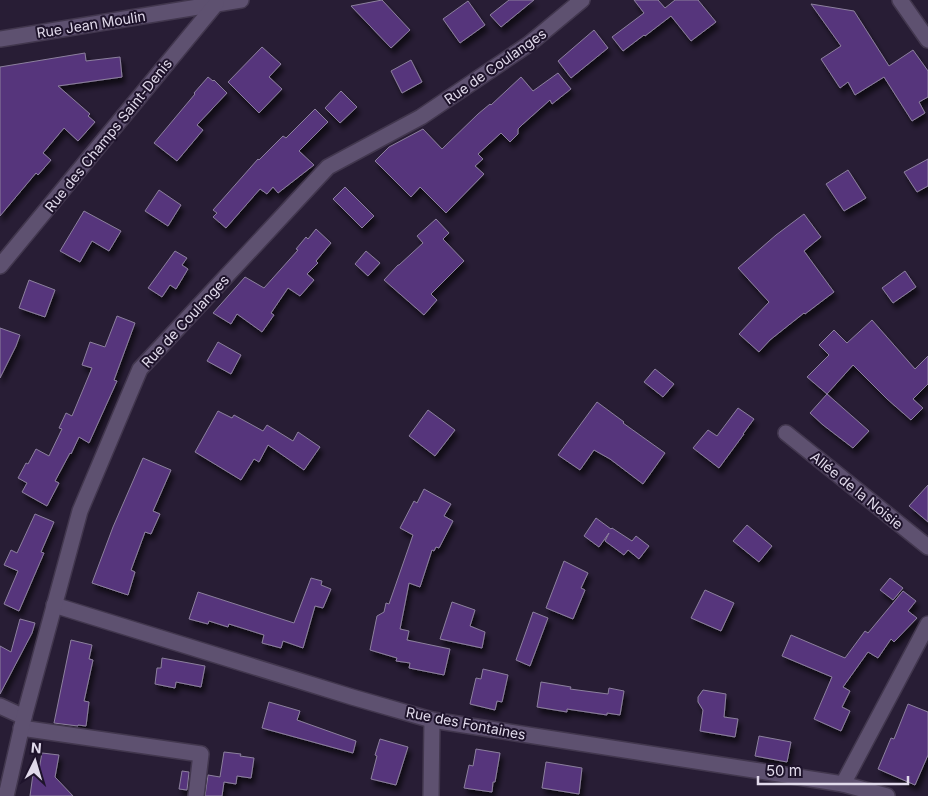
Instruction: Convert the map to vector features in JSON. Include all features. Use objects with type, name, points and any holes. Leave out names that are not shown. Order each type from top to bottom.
[{"type":"street","name":"Rue Jean Moulin","points":[[0,39],[242,0]]},
{"type":"street","name":"Rue de Coulanges","points":[[6,796],[23,723],[80,511],[140,369],[328,167],[421,117],[529,44],[582,0]]},
{"type":"street","points":[[900,0],[928,40]]},
{"type":"street","name":"Rue des Champs Saint-Denis","points":[[0,266],[216,4]]},
{"type":"street","name":"Allée de la Noisie","points":[[786,433],[928,547]]},
{"type":"street","name":"Rue des Fontaines","points":[[54,605],[432,720],[843,784],[887,796]]},
{"type":"street","points":[[843,784],[928,624]]},
{"type":"street","points":[[0,706],[23,723],[201,754],[196,796]]},
{"type":"street","points":[[431,796],[432,720]]},
{"type":"building","points":[[382,0],[410,30],[391,48],[351,6]]},
{"type":"building","points":[[509,0],[534,0],[501,27],[490,15]]},
{"type":"building","points":[[634,0],[658,0],[665,8],[675,0],[698,0],[716,22],[691,41],[671,16],[623,51],[612,37],[644,13]]},
{"type":"building","points":[[468,1],[485,25],[460,43],[443,19]]},
{"type":"building","points":[[811,4],[854,11],[889,66],[913,50],[928,71],[928,97],[919,102],[925,113],[912,121],[884,77],[855,95],[848,82],[840,88],[821,59],[841,46]]},
{"type":"building","points":[[594,30],[608,48],[571,78],[558,61]]},
{"type":"building","points":[[262,47],[281,64],[269,77],[282,89],[259,113],[228,82]]},
{"type":"building","points":[[85,53],[86,61],[120,57],[122,77],[58,86],[90,114],[88,116],[95,122],[78,141],[64,128],[43,153],[51,160],[38,175],[36,173],[0,216],[0,67]]},
{"type":"building","points":[[411,60],[422,82],[402,93],[391,71]]},
{"type":"building","points":[[558,73],[571,89],[552,104],[550,100],[518,129],[518,134],[510,142],[501,133],[478,154],[483,159],[475,166],[484,174],[446,213],[420,187],[411,197],[375,161],[389,147],[423,129],[442,149],[478,114],[491,105],[521,77],[533,91]]},
{"type":"building","points":[[208,77],[214,80],[227,93],[197,125],[203,130],[177,161],[154,143]]},
{"type":"building","points":[[341,91],[357,107],[340,123],[325,108]]},
{"type":"building","points":[[315,109],[328,122],[299,151],[314,165],[278,193],[273,187],[267,194],[260,189],[226,228],[213,217],[217,213],[213,210],[258,159],[283,136],[286,138]]},
{"type":"building","points":[[928,159],[928,186],[917,192],[904,172]]},
{"type":"building","points":[[848,170],[866,198],[844,211],[826,184]]},
{"type":"building","points":[[345,187],[374,216],[362,228],[333,199]]},
{"type":"building","points":[[159,190],[181,205],[168,226],[145,211]]},
{"type":"building","points":[[84,211],[121,231],[109,251],[92,241],[80,262],[60,251]]},
{"type":"building","points":[[804,214],[821,237],[804,251],[834,292],[770,340],[759,352],[739,334],[769,302],[738,268]]},
{"type":"building","points":[[436,219],[449,233],[443,239],[464,261],[431,294],[437,300],[424,315],[384,280],[423,243],[417,236]]},
{"type":"building","points":[[316,229],[331,243],[316,261],[318,263],[307,274],[314,280],[300,296],[288,288],[271,313],[274,315],[262,332],[237,314],[231,324],[213,313],[245,277],[264,288],[298,250],[296,249],[306,237],[308,239]]},
{"type":"building","points":[[175,251],[187,258],[182,265],[188,269],[176,289],[170,285],[162,297],[148,288]]},
{"type":"building","points":[[366,251],[380,263],[368,276],[355,264]]},
{"type":"building","points":[[905,271],[916,287],[893,303],[882,288]]},
{"type":"building","points":[[29,280],[55,290],[45,317],[19,308]]},
{"type":"building","points":[[117,316],[135,323],[114,380],[117,381],[89,443],[79,437],[55,481],[59,483],[47,506],[22,492],[27,483],[18,478],[36,449],[49,456],[62,429],[59,428],[66,413],[72,416],[92,368],[82,365],[90,342],[105,347]]},
{"type":"building","points":[[872,320],[915,369],[928,356],[928,384],[913,399],[923,408],[911,420],[853,365],[827,394],[807,377],[829,355],[819,345],[834,330],[847,343]]},
{"type":"building","points":[[0,328],[20,335],[0,378]]},
{"type":"building","points":[[218,342],[241,355],[231,374],[207,361]]},
{"type":"building","points":[[655,369],[674,384],[663,397],[644,382]]},
{"type":"building","points":[[827,394],[869,431],[853,448],[810,413]]},
{"type":"building","points":[[597,402],[665,453],[643,484],[610,459],[594,450],[580,470],[558,455]]},
{"type":"building","points":[[738,408],[754,419],[719,468],[693,448],[708,430],[717,436]]},
{"type":"building","points":[[428,410],[455,430],[435,456],[409,436]]},
{"type":"building","points":[[218,411],[232,418],[234,415],[263,431],[267,425],[293,441],[298,432],[320,447],[304,470],[268,445],[259,462],[254,459],[241,480],[195,452]]},
{"type":"building","points":[[143,458],[171,470],[153,511],[160,514],[151,534],[145,532],[131,570],[135,572],[128,595],[92,583],[113,527]]},
{"type":"building","points":[[928,485],[928,522],[909,506]]},
{"type":"building","points":[[424,489],[451,504],[444,516],[453,521],[439,548],[436,547],[434,551],[432,550],[420,587],[409,583],[400,629],[409,631],[407,640],[450,649],[444,675],[409,668],[410,663],[396,661],[397,658],[370,650],[377,616],[384,612],[386,603],[389,604],[413,535],[400,528],[414,501],[417,503]]},
{"type":"building","points":[[35,514],[54,522],[41,552],[44,553],[19,611],[4,604],[18,571],[4,565],[11,550],[17,553]]},
{"type":"building","points":[[596,518],[632,541],[636,536],[649,546],[639,559],[628,550],[624,555],[605,541],[609,533],[599,547],[584,536]]},
{"type":"building","points":[[747,525],[772,546],[759,562],[733,541]]},
{"type":"building","points":[[564,561],[588,573],[581,588],[585,590],[573,619],[546,608]]},
{"type":"building","points":[[311,578],[322,581],[321,585],[331,589],[323,608],[315,606],[303,648],[283,641],[281,648],[262,643],[264,635],[229,624],[228,627],[209,621],[208,624],[189,619],[198,592],[294,623]]},
{"type":"building","points":[[890,578],[903,588],[893,600],[880,590]]},
{"type":"building","points":[[705,590],[734,603],[721,631],[691,618]]},
{"type":"building","points":[[903,591],[916,601],[908,611],[917,618],[894,642],[891,639],[878,658],[868,652],[843,687],[850,691],[842,707],[850,711],[841,731],[814,719],[832,677],[782,656],[791,635],[845,658],[865,631],[868,633]]},
{"type":"building","points":[[452,602],[475,610],[470,626],[485,632],[482,648],[440,639]]},
{"type":"building","points":[[533,612],[548,618],[530,666],[516,660]]},
{"type":"building","points":[[20,619],[35,623],[32,633],[0,694],[0,646],[11,652]]},
{"type":"building","points":[[71,640],[92,645],[89,659],[93,660],[84,701],[89,702],[86,726],[54,723]]},
{"type":"building","points":[[162,658],[205,666],[201,687],[176,682],[175,688],[155,684],[157,668],[161,668]]},
{"type":"building","points":[[483,669],[508,675],[502,702],[497,701],[495,710],[470,704],[476,678],[481,679]]},
{"type":"building","points":[[541,682],[571,687],[570,689],[608,694],[609,688],[624,691],[620,715],[567,709],[567,712],[537,707]]},
{"type":"building","points":[[703,690],[726,694],[724,717],[738,719],[735,737],[700,731],[703,710],[698,702],[698,697]]},
{"type":"building","points":[[269,702],[300,711],[297,720],[356,741],[353,753],[262,728]]},
{"type":"building","points":[[908,704],[928,712],[928,755],[915,785],[878,769],[891,738],[894,739]]},
{"type":"building","points":[[759,736],[791,742],[787,762],[755,756]]},
{"type":"building","points":[[380,739],[408,747],[396,785],[371,779]]},
{"type":"building","points":[[476,749],[500,753],[492,792],[464,788],[469,765],[473,766]]},
{"type":"building","points":[[224,752],[254,758],[251,778],[237,776],[236,784],[224,782],[222,796],[205,796],[208,775],[220,777]]},
{"type":"building","points":[[42,753],[59,755],[55,777],[73,796],[30,796],[33,774],[38,775]]},
{"type":"building","points":[[546,762],[582,768],[579,794],[542,788]]},
{"type":"building","points":[[182,771],[189,772],[187,790],[179,789]]}]
